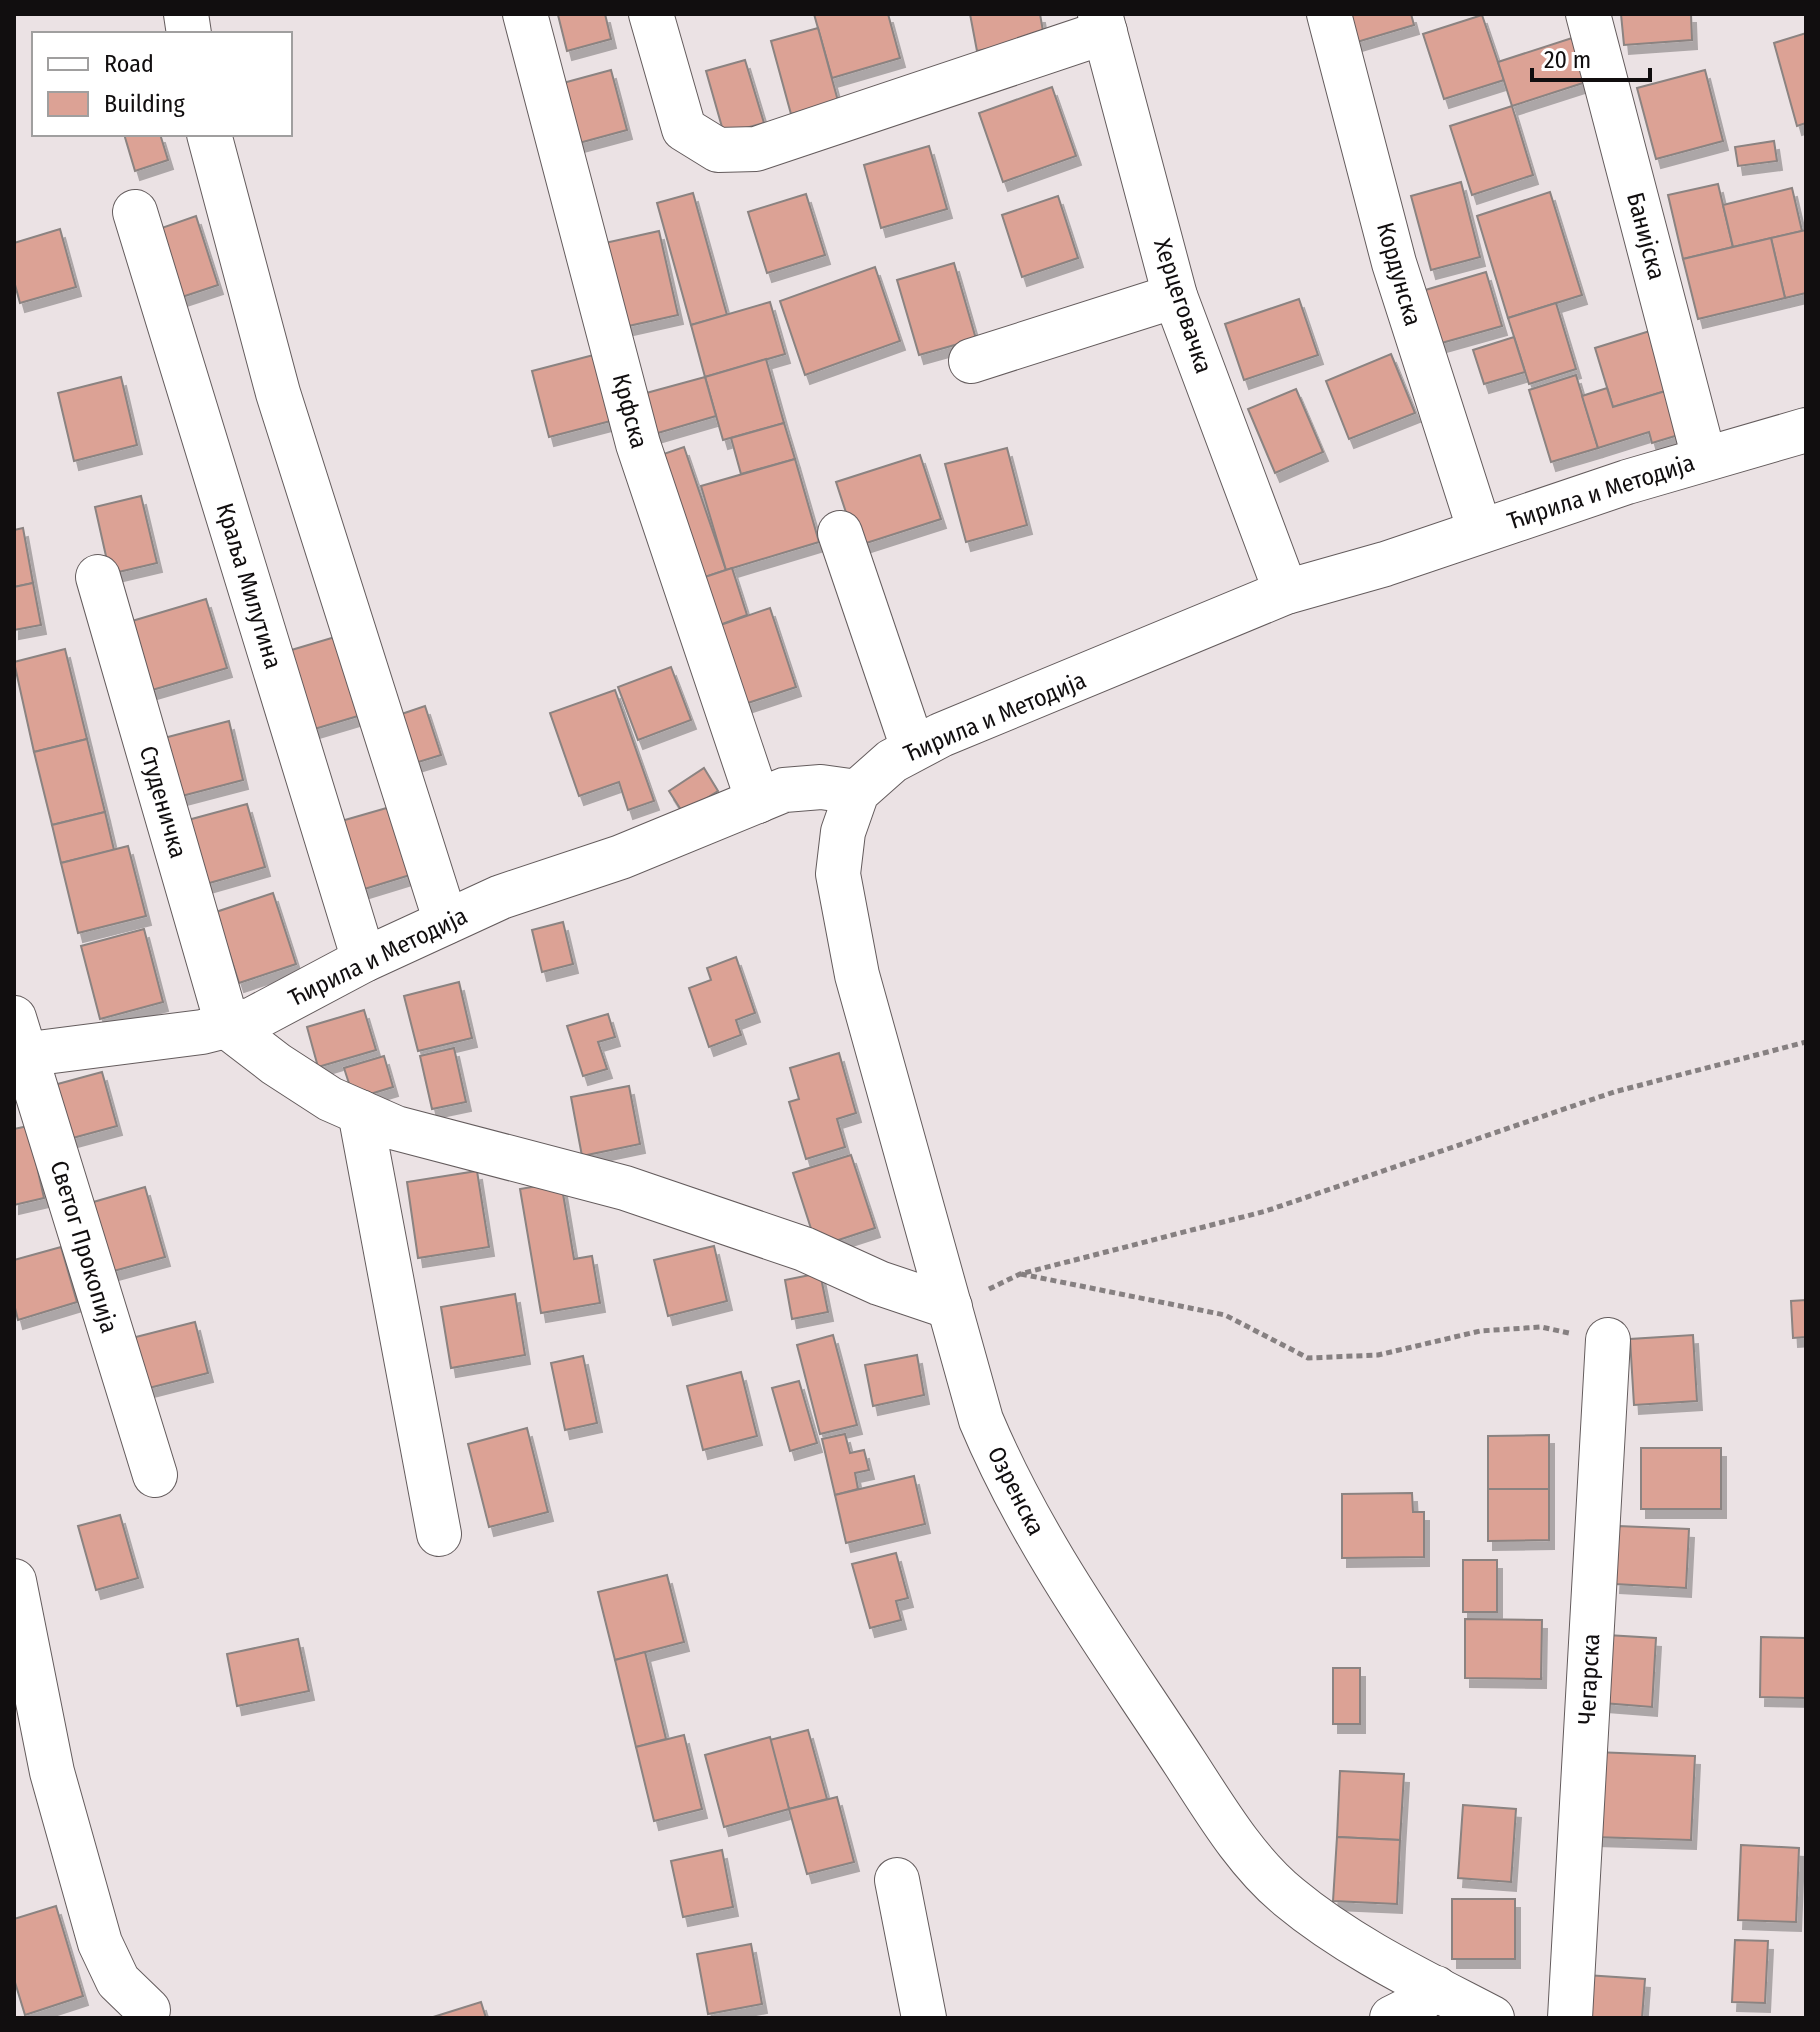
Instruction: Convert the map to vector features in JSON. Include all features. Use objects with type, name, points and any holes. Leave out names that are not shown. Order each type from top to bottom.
[{"type":"street","name":"Крфска","points":[[525,14],[638,444],[758,801]]},
{"type":"street","points":[[651,14],[684,129],[718,150],[756,149],[1102,23]]},
{"type":"street","name":"Кордунска","points":[[1329,14],[1394,263],[1480,531]]},
{"type":"street","name":"Банијска","points":[[1588,14],[1704,458]]},
{"type":"street","name":"Херцеговачка","points":[[1102,23],[1175,296],[1286,592]]},
{"type":"street","points":[[210,136],[278,393],[446,922]]},
{"type":"street","name":"Краља Милутина","points":[[135,212],[364,960]]},
{"type":"street","points":[[971,361],[1175,296]]},
{"type":"street","name":"Ћирила и Методија","points":[[17,1043],[228,1027],[288,1002],[364,960],[501,897],[621,857],[784,790],[802,788],[857,792],[892,761],[913,748],[1286,592],[1385,564],[1704,458],[1806,430]]},
{"type":"street","points":[[840,533],[913,748]]},
{"type":"street","name":"Студеничка","points":[[98,577],[228,1027]]},
{"type":"street","name":"Озренска","points":[[857,792],[839,849],[841,899],[857,975],[981,1420],[1001,1470],[1092,1624],[1221,1817],[1263,1872],[1287,1896],[1322,1922],[1460,2006]]},
{"type":"street","points":[[228,1027],[294,1077],[330,1099],[418,1135],[577,1173],[655,1197],[804,1249],[879,1283],[950,1307]]},
{"type":"street","name":"Светог Прокопија","points":[[17,1043],[155,1475]]},
{"type":"street","points":[[360,1112],[439,1534]]},
{"type":"street","name":"Чегарска","points":[[1570,2018],[1608,1340]]},
{"type":"street","points":[[14,1581],[52,1772],[100,1943],[118,1981],[154,2015]]},
{"type":"street","points":[[897,1880],[924,2018]]},
{"type":"street","points":[[1392,2018],[1410,2009],[1460,2006]]},
{"type":"path","points":[[950,1307],[1020,1274],[1266,1211],[1614,1092],[1806,1042]]},
{"type":"path","points":[[1020,1274],[1225,1315],[1308,1358],[1378,1355],[1480,1331],[1541,1327],[1608,1340]]},
{"type":"building","points":[[605,14],[611,39],[567,51],[558,15]]},
{"type":"building","points":[[814,14],[888,14],[900,58],[832,78]]},
{"type":"building","points":[[970,14],[1040,14],[1044,37],[977,51]]},
{"type":"building","points":[[1349,14],[1411,14],[1414,25],[1357,42]]},
{"type":"building","points":[[1621,14],[1691,14],[1692,40],[1624,45]]},
{"type":"building","points":[[1482,15],[1504,80],[1444,99],[1423,34]]},
{"type":"building","points":[[818,28],[838,101],[791,114],[771,41]]},
{"type":"building","points":[[1806,33],[1806,123],[1797,126],[1774,43]]},
{"type":"building","points":[[1572,38],[1586,82],[1512,106],[1498,62]]},
{"type":"building","points":[[745,60],[764,123],[724,134],[706,71]]},
{"type":"building","points":[[611,70],[627,130],[568,146],[552,86]]},
{"type":"building","points":[[1705,70],[1723,141],[1656,159],[1637,88]]},
{"type":"building","points":[[1052,87],[1076,156],[1003,182],[979,113]]},
{"type":"building","points":[[1512,106],[1533,175],[1472,195],[1450,126]]},
{"type":"building","points":[[125,136],[161,136],[168,160],[135,171]]},
{"type":"building","points":[[1774,141],[1777,161],[1738,166],[1735,147]]},
{"type":"building","points":[[929,146],[947,209],[881,228],[864,165]]},
{"type":"building","points":[[1461,182],[1480,257],[1431,270],[1411,196]]},
{"type":"building","points":[[1718,184],[1733,247],[1683,259],[1668,195]]},
{"type":"building","points":[[1792,188],[1802,231],[1733,247],[1723,205]]},
{"type":"building","points":[[1550,192],[1582,295],[1508,318],[1477,216]]},
{"type":"building","points":[[693,193],[727,315],[691,325],[657,203]]},
{"type":"building","points":[[806,194],[825,255],[767,273],[748,212]]},
{"type":"building","points":[[1058,196],[1078,258],[1022,277],[1002,215]]},
{"type":"building","points":[[196,216],[218,285],[176,299],[153,231]]},
{"type":"building","points":[[60,229],[76,287],[20,303],[14,281],[14,243]]},
{"type":"building","points":[[1806,230],[1806,293],[1785,298],[1771,238]]},
{"type":"building","points":[[659,231],[678,315],[615,329],[596,245]]},
{"type":"building","points":[[1771,238],[1785,298],[1698,319],[1683,259]]},
{"type":"building","points":[[954,263],[976,339],[919,355],[897,280]]},
{"type":"building","points":[[875,267],[900,341],[805,375],[780,301]]},
{"type":"building","points":[[1486,272],[1502,326],[1438,344],[1422,291]]},
{"type":"building","points":[[1299,299],[1318,355],[1244,380],[1225,324]]},
{"type":"building","points":[[770,302],[785,354],[705,377],[691,325]]},
{"type":"building","points":[[1556,303],[1576,369],[1529,384],[1508,318]]},
{"type":"building","points":[[1653,330],[1672,389],[1613,407],[1595,348]]},
{"type":"building","points":[[1514,337],[1525,372],[1484,384],[1473,350]]},
{"type":"building","points":[[609,351],[626,417],[549,437],[532,371]]},
{"type":"building","points":[[1391,354],[1415,413],[1349,439],[1326,381]]},
{"type":"building","points":[[766,359],[784,423],[723,440],[705,377]]},
{"type":"building","points":[[1576,375],[1598,448],[1551,462],[1529,390]]},
{"type":"building","points":[[121,377],[137,445],[74,461],[58,393]]},
{"type":"building","points":[[705,377],[716,416],[651,435],[639,395]]},
{"type":"building","points":[[1607,388],[1613,407],[1672,389],[1685,433],[1652,443],[1649,432],[1598,448],[1582,396]]},
{"type":"building","points":[[1296,389],[1323,452],[1275,473],[1248,409]]},
{"type":"building","points":[[784,423],[795,459],[741,474],[731,438]]},
{"type":"building","points":[[684,447],[726,570],[690,582],[649,459]]},
{"type":"building","points":[[1007,448],[1027,525],[966,542],[945,464]]},
{"type":"building","points":[[920,455],[941,519],[857,546],[836,482]]},
{"type":"building","points":[[795,459],[819,542],[726,570],[701,486]]},
{"type":"building","points":[[141,496],[157,563],[110,574],[95,507]]},
{"type":"building","points":[[23,528],[33,583],[14,587],[14,530]]},
{"type":"building","points":[[732,568],[747,615],[706,630],[690,582]]},
{"type":"building","points":[[33,583],[41,625],[14,630],[14,587]]},
{"type":"building","points":[[206,599],[227,668],[142,693],[122,624]]},
{"type":"building","points":[[770,608],[796,687],[733,708],[706,630]]},
{"type":"building","points":[[335,637],[358,716],[301,733],[278,654]]},
{"type":"building","points":[[65,649],[87,739],[34,752],[14,662]]},
{"type":"building","points":[[671,667],[691,720],[638,740],[618,687]]},
{"type":"building","points":[[615,690],[654,801],[628,810],[619,782],[579,796],[550,713]]},
{"type":"building","points":[[425,706],[441,755],[402,767],[387,719]]},
{"type":"building","points":[[229,721],[243,780],[178,797],[164,738]]},
{"type":"building","points":[[87,739],[105,812],[52,825],[34,752]]},
{"type":"building","points":[[704,768],[718,791],[683,813],[669,791]]},
{"type":"building","points":[[247,804],[265,867],[206,884],[188,820]]},
{"type":"building","points":[[390,807],[410,875],[358,891],[338,822]]},
{"type":"building","points":[[105,812],[114,850],[61,863],[52,825]]},
{"type":"building","points":[[128,846],[146,916],[78,933],[61,863]]},
{"type":"building","points":[[273,893],[296,964],[239,983],[216,912]]},
{"type":"building","points":[[563,922],[573,964],[542,972],[532,930]]},
{"type":"building","points":[[144,929],[163,1002],[100,1019],[81,946]]},
{"type":"building","points":[[736,957],[755,1013],[736,1020],[741,1035],[709,1047],[689,988],[711,980],[707,968]]},
{"type":"building","points":[[459,982],[472,1038],[418,1051],[404,996]]},
{"type":"building","points":[[364,1010],[376,1050],[318,1067],[307,1027]]},
{"type":"building","points":[[608,1014],[615,1037],[598,1042],[607,1069],[583,1076],[567,1026]]},
{"type":"building","points":[[454,1048],[466,1102],[432,1109],[420,1056]]},
{"type":"building","points":[[839,1053],[856,1113],[837,1119],[845,1147],[806,1159],[789,1102],[799,1099],[790,1068]]},
{"type":"building","points":[[384,1056],[393,1087],[354,1099],[344,1068]]},
{"type":"building","points":[[102,1072],[117,1126],[69,1139],[54,1085]]},
{"type":"building","points":[[629,1086],[640,1144],[582,1156],[571,1097]]},
{"type":"building","points":[[28,1126],[44,1198],[14,1205],[14,1129]]},
{"type":"building","points":[[851,1155],[875,1228],[817,1247],[793,1173]]},
{"type":"building","points":[[477,1171],[489,1247],[418,1258],[407,1182]]},
{"type":"building","points":[[561,1182],[574,1259],[592,1256],[600,1303],[541,1313],[520,1189]]},
{"type":"building","points":[[145,1187],[165,1257],[110,1272],[90,1203]]},
{"type":"building","points":[[714,1246],[727,1301],[668,1316],[654,1260]]},
{"type":"building","points":[[61,1247],[77,1302],[18,1320],[14,1304],[14,1260]]},
{"type":"building","points":[[820,1273],[828,1312],[792,1319],[785,1280]]},
{"type":"building","points":[[515,1294],[525,1355],[451,1368],[441,1307]]},
{"type":"building","points":[[1806,1300],[1806,1337],[1793,1338],[1791,1301]]},
{"type":"building","points":[[195,1322],[208,1373],[141,1390],[128,1339]]},
{"type":"building","points":[[833,1335],[857,1425],[820,1434],[797,1345]]},
{"type":"building","points":[[1693,1335],[1697,1401],[1634,1405],[1630,1339]]},
{"type":"building","points":[[917,1355],[924,1395],[873,1406],[865,1365]]},
{"type":"building","points":[[583,1356],[597,1423],[565,1430],[551,1363]]},
{"type":"building","points":[[741,1372],[757,1436],[703,1450],[687,1386]]},
{"type":"building","points":[[799,1381],[817,1443],[790,1451],[772,1388]]},
{"type":"building","points":[[527,1428],[548,1512],[489,1527],[468,1444]]},
{"type":"building","points":[[845,1434],[850,1453],[864,1450],[869,1470],[855,1473],[858,1489],[835,1495],[822,1439]]},
{"type":"building","points":[[1549,1435],[1549,1489],[1488,1489],[1488,1436]]},
{"type":"building","points":[[1641,1448],[1721,1448],[1721,1509],[1641,1509]]},
{"type":"building","points":[[914,1476],[925,1524],[846,1543],[835,1495]]},
{"type":"building","points":[[1488,1489],[1549,1489],[1549,1540],[1488,1541]]},
{"type":"building","points":[[1412,1493],[1413,1512],[1424,1512],[1424,1557],[1342,1558],[1342,1494]]},
{"type":"building","points":[[120,1515],[138,1578],[96,1590],[78,1526]]},
{"type":"building","points":[[1618,1526],[1689,1529],[1686,1588],[1615,1584]]},
{"type":"building","points":[[896,1553],[908,1598],[896,1601],[901,1620],[870,1628],[852,1564]]},
{"type":"building","points":[[1463,1560],[1497,1560],[1497,1612],[1463,1612]]},
{"type":"building","points":[[667,1575],[684,1642],[615,1660],[598,1592]]},
{"type":"building","points":[[1465,1619],[1542,1620],[1541,1679],[1465,1678]]},
{"type":"building","points":[[1607,1635],[1656,1638],[1652,1707],[1603,1703]]},
{"type":"building","points":[[1761,1637],[1806,1638],[1806,1698],[1760,1697]]},
{"type":"building","points":[[298,1639],[309,1691],[237,1706],[227,1654]]},
{"type":"building","points":[[645,1652],[666,1739],[636,1747],[615,1660]]},
{"type":"building","points":[[1333,1668],[1360,1668],[1360,1724],[1333,1724]]},
{"type":"building","points":[[808,1730],[827,1799],[789,1809],[770,1740]]},
{"type":"building","points":[[684,1735],[702,1809],[654,1821],[636,1747]]},
{"type":"building","points":[[770,1737],[789,1809],[724,1827],[705,1755]]},
{"type":"building","points":[[1595,1752],[1695,1756],[1691,1840],[1593,1837]]},
{"type":"building","points":[[1340,1771],[1404,1774],[1400,1840],[1337,1837]]},
{"type":"building","points":[[837,1797],[854,1862],[807,1874],[789,1809]]},
{"type":"building","points":[[1463,1805],[1516,1809],[1511,1882],[1458,1878]]},
{"type":"building","points":[[1337,1837],[1400,1840],[1397,1904],[1333,1901]]},
{"type":"building","points":[[1741,1845],[1799,1848],[1796,1922],[1738,1920]]},
{"type":"building","points":[[722,1850],[733,1907],[683,1917],[671,1861]]},
{"type":"building","points":[[1452,1899],[1515,1899],[1515,1959],[1452,1959]]},
{"type":"building","points":[[56,1906],[83,1996],[25,2015],[14,1979],[14,1919]]},
{"type":"building","points":[[1735,1940],[1768,1941],[1765,2003],[1732,2002]]},
{"type":"building","points":[[751,1944],[762,2004],[708,2014],[697,1954]]},
{"type":"building","points":[[1586,1975],[1645,1979],[1642,2018],[1584,2018]]},
{"type":"building","points":[[481,2002],[486,2018],[430,2018]]}]
